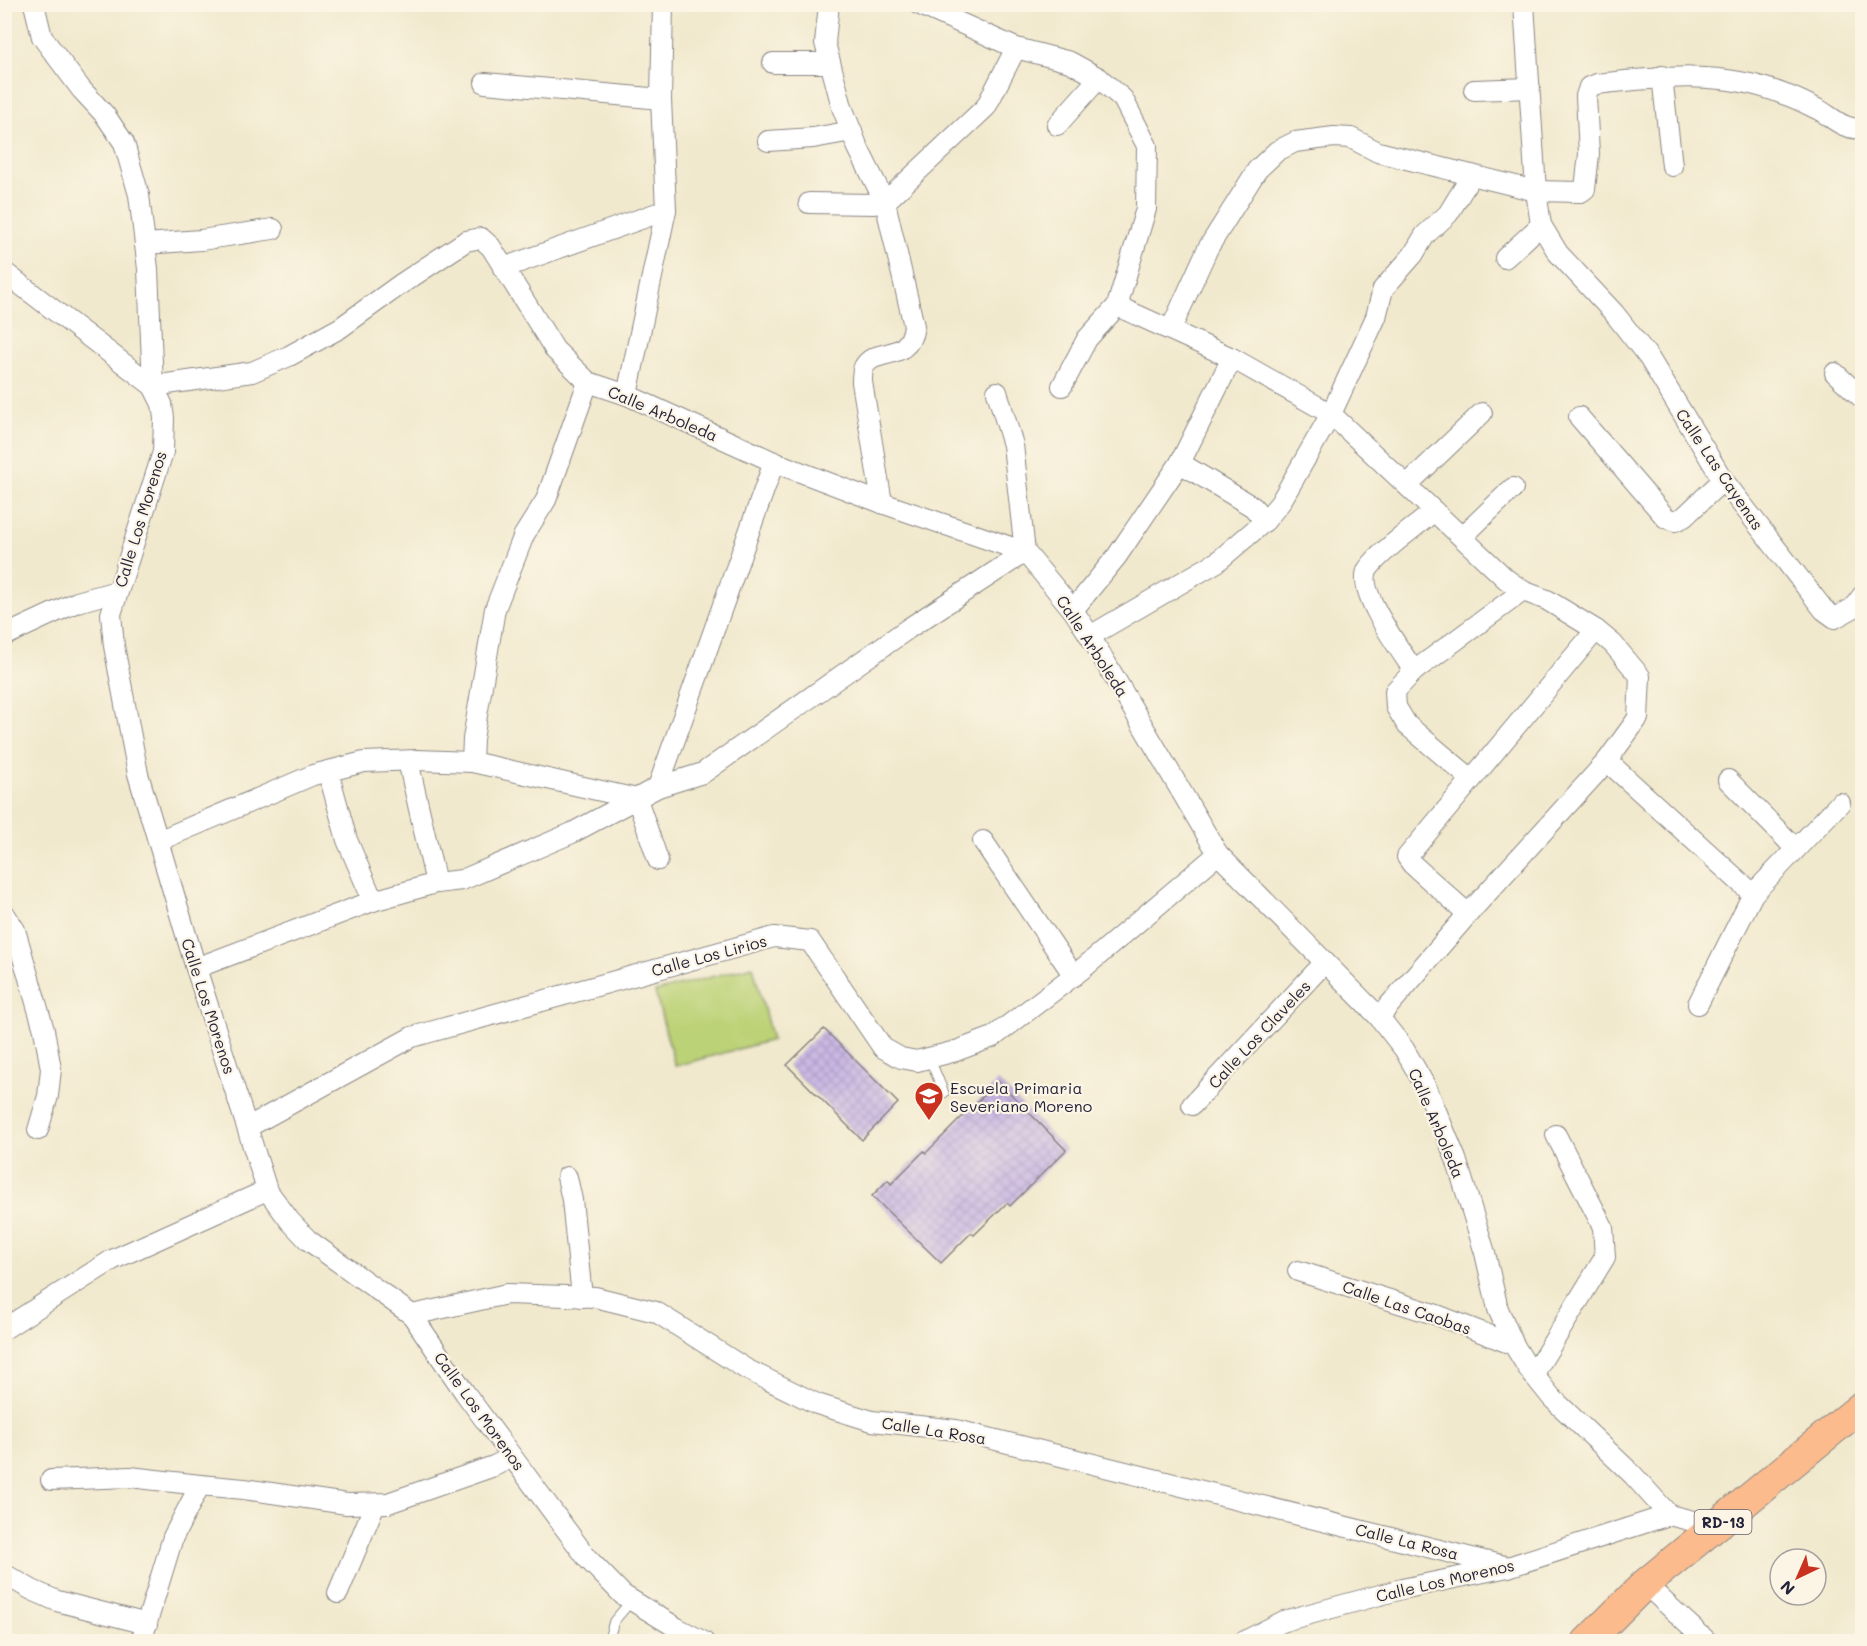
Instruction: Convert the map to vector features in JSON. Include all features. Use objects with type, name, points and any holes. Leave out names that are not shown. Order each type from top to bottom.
[{"type":"main road","name":"RD-13","points":[[1587,1641],[1645,1584],[1863,1406]]},
{"type":"street","points":[[33,4],[42,37],[81,89],[105,115],[124,143],[139,195],[148,269],[153,386]]},
{"type":"street","points":[[627,395],[666,210],[661,99],[663,4]]},
{"type":"street","points":[[830,4],[825,44],[842,107],[885,202],[914,326],[912,339],[903,348],[869,361],[863,368],[862,382],[882,503]]},
{"type":"street","points":[[918,4],[1016,48],[1070,62],[1099,78],[1123,99],[1147,146],[1146,209],[1117,306],[1087,339],[1062,386]]},
{"type":"street","points":[[1505,258],[1540,225],[1524,4]]},
{"type":"street","points":[[809,203],[874,204],[885,202],[986,107],[1016,48]]},
{"type":"street","points":[[773,63],[830,63]]},
{"type":"street","points":[[1171,330],[1208,248],[1257,170],[1276,151],[1295,142],[1334,136],[1351,138],[1378,152],[1472,175],[1536,190],[1581,192],[1585,189],[1589,154],[1586,96],[1589,87],[1662,76],[1738,80],[1783,93],[1820,111],[1843,126],[1863,128]]},
{"type":"street","points":[[1662,76],[1672,166]]},
{"type":"street","points":[[1057,125],[1099,78]]},
{"type":"street","points":[[485,83],[661,99]]},
{"type":"street","points":[[1474,90],[1530,87]]},
{"type":"street","points":[[768,141],[813,138],[852,131]]},
{"type":"street","points":[[1090,636],[1217,562],[1265,521],[1281,503],[1331,414],[1376,317],[1383,289],[1413,255],[1425,235],[1448,214],[1472,175]]},
{"type":"street","points":[[503,268],[666,210]]},
{"type":"street","name":"Calle Las Cayenas","points":[[1540,225],[1558,253],[1614,313],[1649,358],[1723,480],[1824,610],[1835,618],[1852,608],[1863,596]]},
{"type":"street","points":[[145,244],[201,240],[273,229]]},
{"type":"street","name":"Calle Arboleda","points":[[153,386],[252,372],[289,356],[340,328],[466,241],[481,238],[491,247],[555,350],[588,382],[627,395],[774,462],[882,503],[1025,552],[1073,610],[1090,636],[1218,854],[1379,1017],[1404,1049],[1427,1089],[1456,1160],[1485,1253],[1498,1309],[1514,1345],[1533,1375],[1552,1398],[1633,1475],[1669,1515]]},
{"type":"street","points":[[4,272],[153,386]]},
{"type":"street","points":[[1117,306],[1232,358],[1331,414],[1506,579],[1523,591],[1547,600],[1596,630],[1613,644],[1641,676],[1638,718],[1607,761],[1468,914],[1379,1017]]},
{"type":"street","points":[[1073,610],[1117,556],[1180,463],[1232,358]]},
{"type":"street","points":[[1835,373],[1863,398]]},
{"type":"street","points":[[472,762],[473,739],[495,609],[524,535],[546,500],[588,382]]},
{"type":"street","name":"Calle Los Morenos","points":[[153,386],[162,404],[164,452],[111,614],[114,646],[138,774],[196,968],[267,1190],[290,1221],[308,1240],[412,1315],[465,1393],[586,1558],[622,1594],[677,1628],[704,1641]]},
{"type":"street","points":[[196,968],[373,901],[436,883],[462,880],[572,833],[658,787],[703,773],[909,628],[1025,552],[1013,445],[997,392]]},
{"type":"street","points":[[1407,486],[1482,413]]},
{"type":"street","points":[[1579,417],[1666,518],[1675,521],[1684,517],[1723,480]]},
{"type":"street","points":[[658,787],[774,462]]},
{"type":"street","points":[[1180,463],[1253,507],[1265,521]]},
{"type":"street","points":[[1462,537],[1513,488]]},
{"type":"street","points":[[1414,671],[1372,603],[1365,584],[1367,571],[1381,555],[1434,511]]},
{"type":"street","points":[[4,636],[76,602],[117,591]]},
{"type":"street","points":[[1471,779],[1407,725],[1396,707],[1395,691],[1414,671],[1523,591]]},
{"type":"street","points":[[1468,914],[1407,857],[1596,630]]},
{"type":"street","points":[[408,761],[436,883]]},
{"type":"street","points":[[1607,761],[1753,894]]},
{"type":"street","points":[[158,841],[313,775],[364,762],[472,762],[637,799]]},
{"type":"street","points":[[328,771],[347,840],[373,901]]},
{"type":"street","points":[[1728,780],[1796,849]]},
{"type":"street","points":[[637,799],[658,860]]},
{"type":"street","points":[[1698,1005],[1753,894],[1840,803]]},
{"type":"street","points":[[983,841],[1074,976]]},
{"type":"street","name":"Calle Los Lirios","points":[[248,1127],[411,1037],[774,938],[810,940],[883,1047],[901,1058],[916,1061],[956,1051],[993,1037],[1074,976],[1218,854]]},
{"type":"street","points":[[4,914],[15,930],[44,1030],[51,1069],[48,1096],[38,1130]]},
{"type":"street","name":"Calle Los Claveles","points":[[1192,1106],[1325,962]]},
{"type":"street","points":[[1533,1375],[1605,1257],[1604,1227],[1556,1135]]},
{"type":"street","points":[[567,1177],[572,1200],[582,1297]]},
{"type":"street","points":[[4,1329],[112,1260],[267,1190]]},
{"type":"street","name":"Calle Las Caobas","points":[[1298,1271],[1437,1315],[1514,1345]]},
{"type":"street","name":"Calle La Rosa","points":[[412,1315],[507,1294],[594,1297],[656,1312],[746,1370],[817,1404],[872,1421],[956,1430],[1508,1567]]},
{"type":"street","points":[[51,1480],[130,1477],[244,1489],[346,1504],[375,1504],[388,1503],[494,1466],[512,1456]]},
{"type":"street","points":[[4,1574],[57,1601],[144,1633],[173,1537],[200,1485]]},
{"type":"street","points":[[338,1593],[375,1504]]},
{"type":"street","points":[[1669,1515],[1717,1527]]},
{"type":"street","name":"Calle Los Morenos","points":[[1243,1641],[1284,1621],[1402,1590],[1508,1567],[1669,1515]]},
{"type":"street","points":[[1645,1584],[1708,1641]]},
{"type":"lane","points":[[929,1058],[944,1093]]},
{"type":"lane","points":[[608,1641],[614,1621],[632,1600]]},
{"type":"green space","points":[[753,966],[772,1040],[675,1066],[655,992]]},
{"type":"building","points":[[824,1029],[898,1103],[862,1140],[787,1065]]},
{"type":"building","points":[[998,1081],[1066,1150],[1010,1206],[1007,1203],[974,1235],[971,1233],[941,1263],[872,1196],[888,1180],[891,1184],[924,1151],[926,1153]]},
{"type":"place","name":"Escuela Primaria Severiano Moreno","points":[[929,1122]]}]
